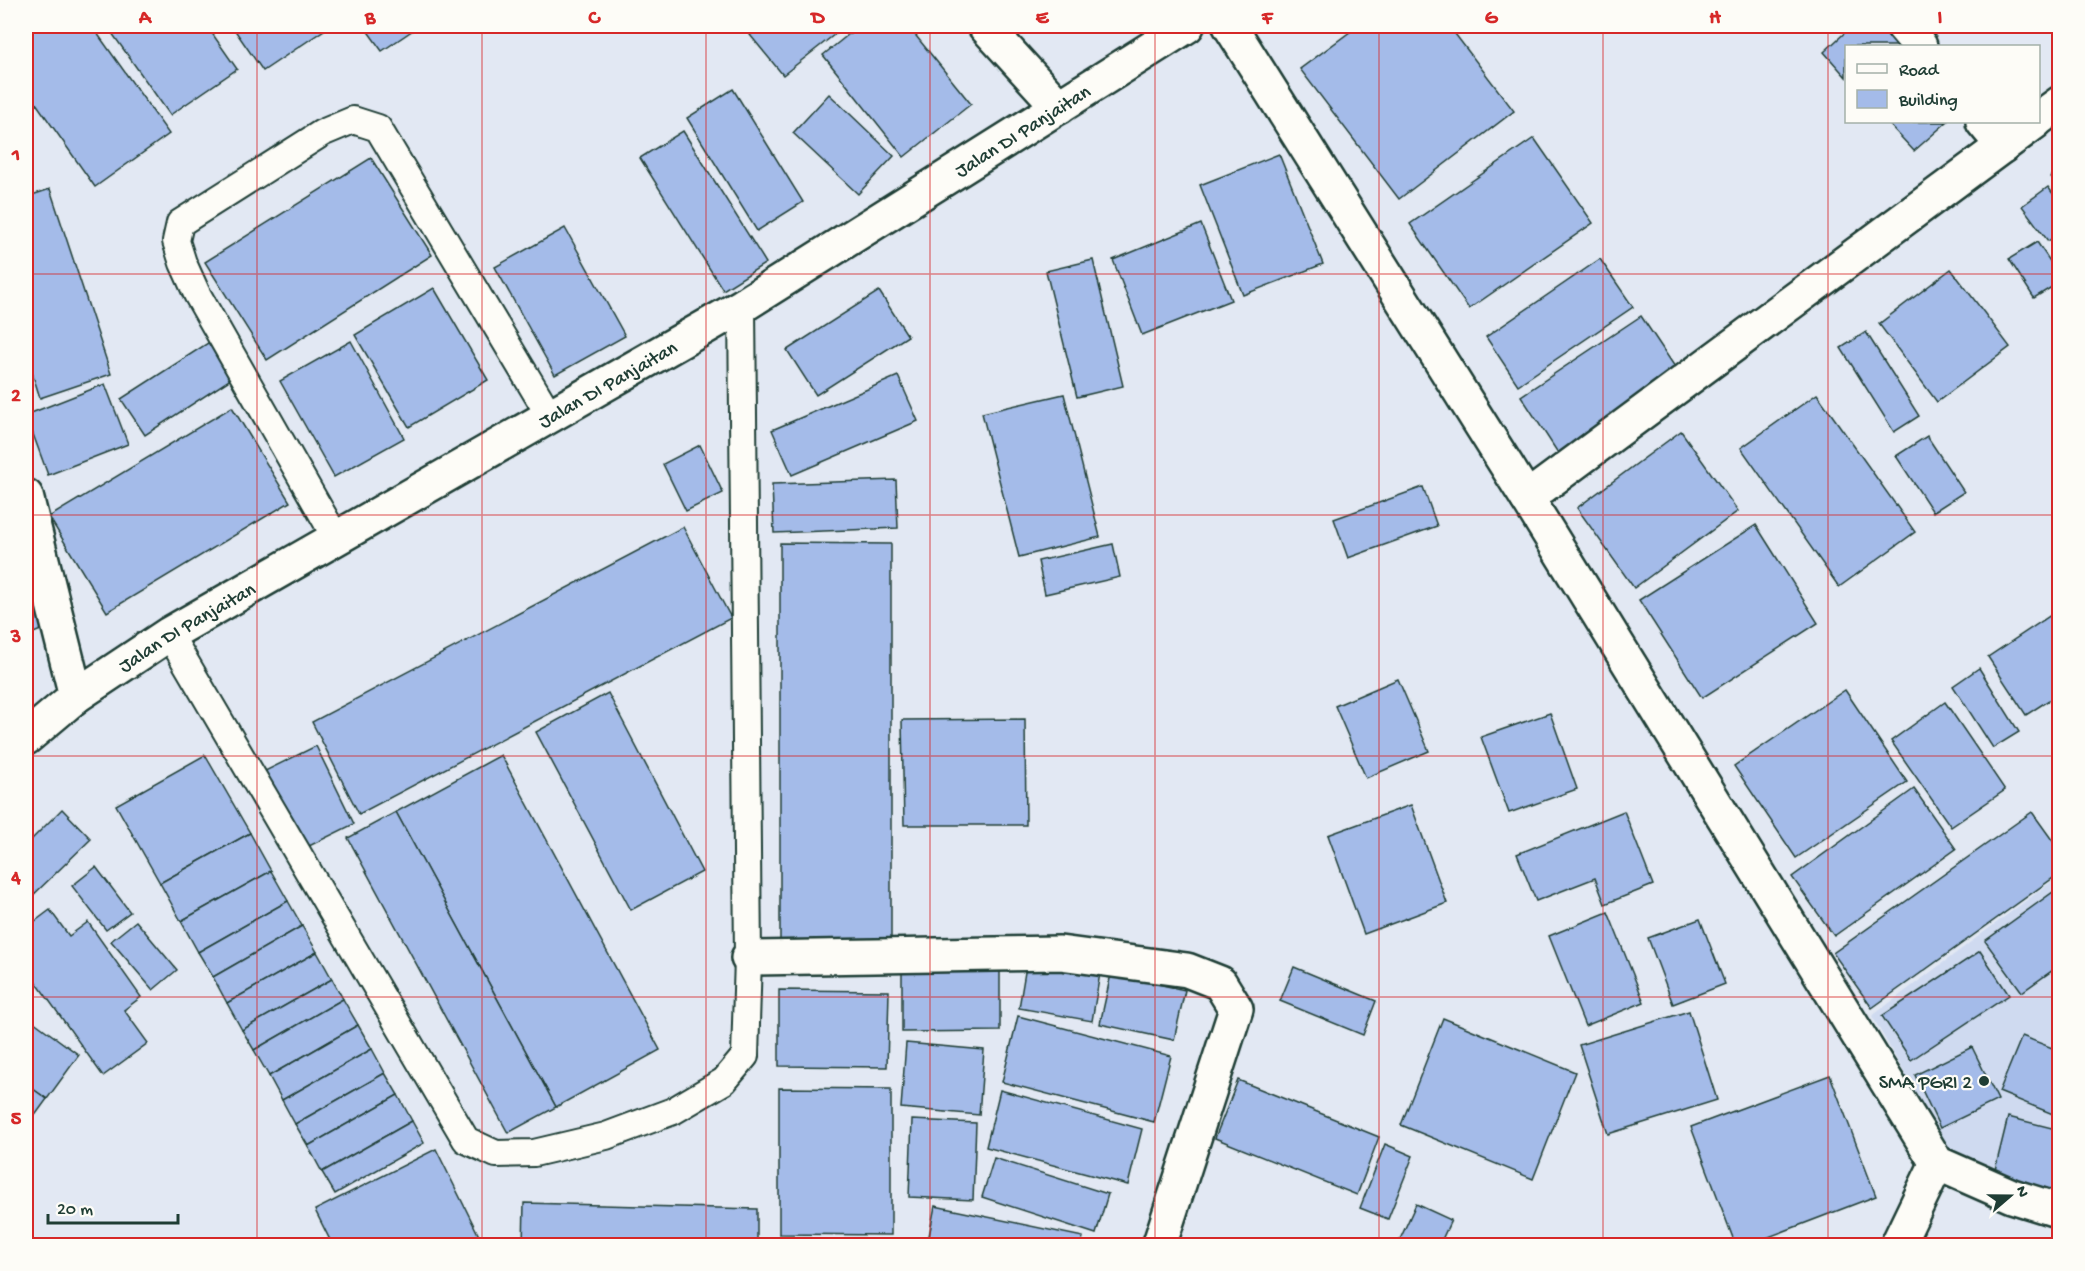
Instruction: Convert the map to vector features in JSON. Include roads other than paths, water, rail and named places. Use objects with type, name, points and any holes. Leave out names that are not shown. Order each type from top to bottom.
[{"type":"street","points":[[985,26],[1059,107]]},
{"type":"street","name":"Jalan DI Panjaitan","points":[[26,738],[76,696],[169,634],[742,306],[1187,26]]},
{"type":"street","points":[[1230,26],[1527,498],[1937,1162],[2012,1196],[2060,1211]]},
{"type":"street","points":[[1902,26],[1919,45]]},
{"type":"street","points":[[2040,118],[2060,103]]},
{"type":"street","points":[[1527,498],[1993,134],[2028,123]]},
{"type":"street","points":[[26,496],[76,696]]},
{"type":"street","points":[[748,958],[1060,953],[1187,970],[1220,983],[1236,1009],[1159,1245]]},
{"type":"street","points":[[1897,1245],[1937,1162]]},
{"type":"lane","points":[[336,538],[197,294],[176,241],[180,223],[322,133],[353,120],[378,128],[550,416]]},
{"type":"lane","points":[[169,634],[466,1140],[496,1154],[534,1153],[606,1136],[673,1111],[724,1081],[745,1056],[748,958],[742,306]]},
{"type":"place","name":"SMA PGRI 2","points":[[1984,1081]]}]
